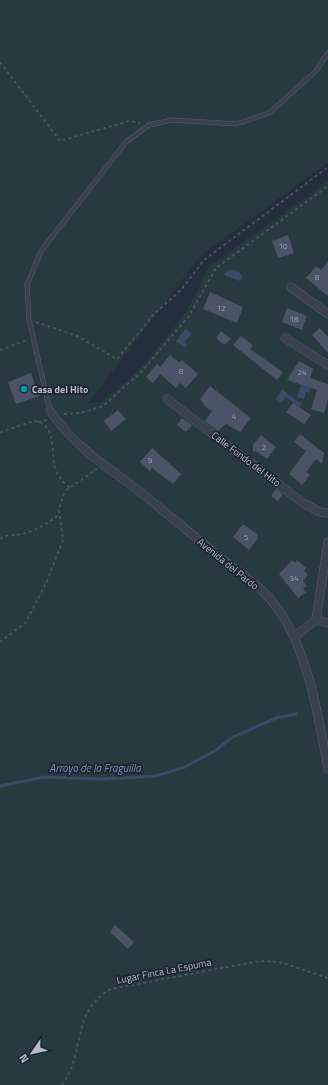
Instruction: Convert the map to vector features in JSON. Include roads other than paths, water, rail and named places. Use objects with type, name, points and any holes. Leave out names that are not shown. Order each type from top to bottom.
[{"type":"street","points":[[291,287],[328,314]]},
{"type":"street","points":[[285,338],[328,364]]},
{"type":"street","name":"Calle Fondo del Hito","points":[[167,399],[303,503],[320,512],[328,513]]},
{"type":"street","name":"Avenida del Pardo","points":[[50,411],[66,432],[102,465],[130,485],[270,598],[294,637],[317,705],[328,769]]},
{"type":"street","points":[[294,637],[316,620],[328,542]]},
{"type":"street","points":[[316,620],[328,623]]},
{"type":"lane","points":[[50,411],[29,320],[27,285],[41,251],[126,142],[149,125],[172,120],[237,124],[270,113],[315,72],[328,53]]},
{"type":"water","points":[[235,270],[242,276],[240,281],[224,275],[225,272]]},
{"type":"water","points":[[186,329],[192,334],[184,342],[187,345],[185,348],[176,341]]},
{"type":"water","points":[[301,385],[310,388],[309,393],[306,392],[304,399],[297,397]]},
{"type":"water","points":[[282,390],[302,404],[299,407],[286,397],[282,403],[276,399]]},
{"type":"waterway","name":"Arroyo de la Fraguilla","points":[[0,786],[44,777],[104,779],[156,776],[185,767],[216,750],[231,738],[276,718],[296,714]]},
{"type":"place","name":"Casa del Hito","points":[[24,389]]}]
